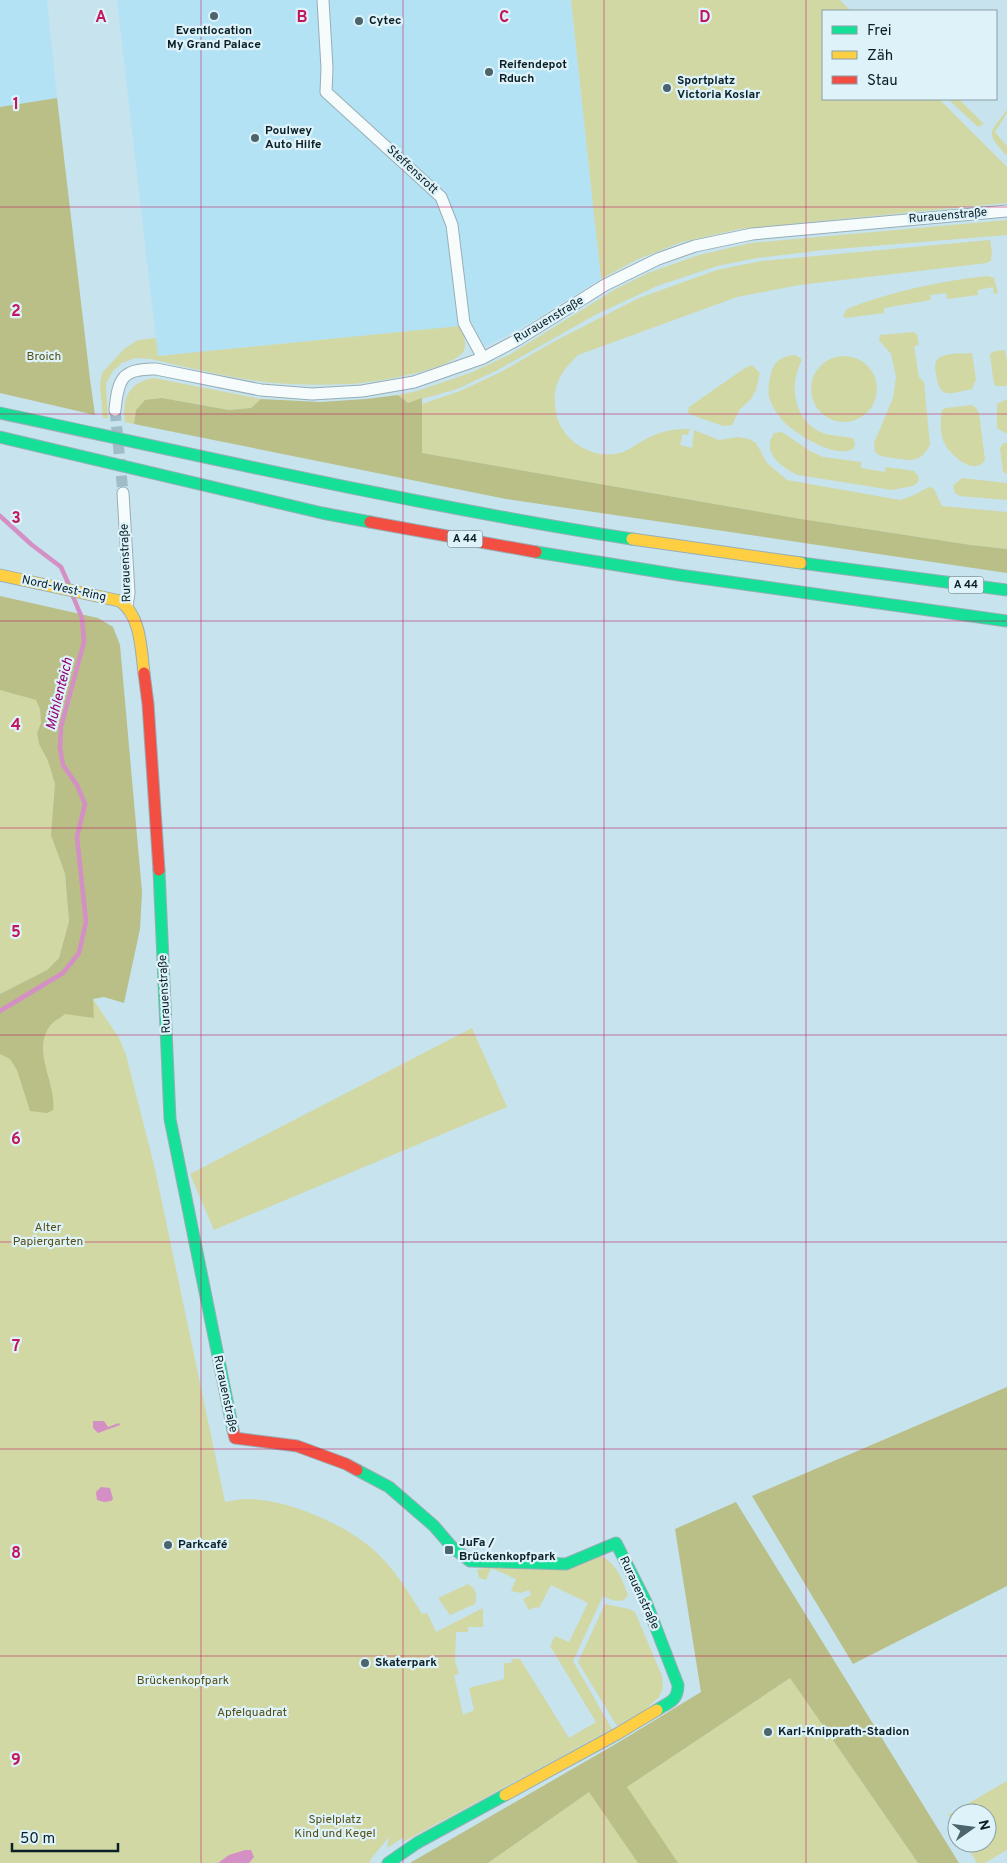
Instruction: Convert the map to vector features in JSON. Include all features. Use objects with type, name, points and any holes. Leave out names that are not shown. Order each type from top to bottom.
[{"type":"main road","name":"A 44","points":[[0,413],[327,484],[509,519],[675,545],[1007,590]]},
{"type":"main road","name":"A 44","points":[[0,437],[322,513],[436,534],[680,575],[1007,621]]},
{"type":"main road","name":"Nord-West-Ring","points":[[0,575],[120,601],[127,606]]},
{"type":"main road","name":"Rurauenstraße","points":[[127,606],[135,618],[148,704],[160,890],[170,1119],[235,1438],[297,1446],[346,1464],[389,1487],[434,1526],[452,1548],[470,1561],[566,1564],[616,1543],[646,1602],[678,1685],[678,1694],[673,1700],[617,1734],[417,1843],[388,1863]]},
{"type":"street","name":"Steffensrott","points":[[323,0],[327,68],[326,92],[441,197],[452,224],[464,324],[482,358]]},
{"type":"street","name":"Rurauenstraße","points":[[115,410],[117,388],[124,376],[134,370],[143,369],[156,369],[260,390],[312,394],[362,391],[414,382],[482,358],[517,340],[606,285],[658,259],[695,246],[752,234],[1007,211]]},
{"type":"street","name":"Rurauenstraße","points":[[123,493],[130,593],[127,606]]},
{"type":"shaded area","points":[[0,0],[47,0],[57,98],[0,107]]},
{"type":"shaded area","points":[[117,0],[571,0],[601,279],[531,322],[485,347],[473,325],[158,356]]},
{"type":"shaded area","points":[[93,1421],[104,1421],[108,1427],[119,1423],[120,1425],[98,1433],[93,1428]]},
{"type":"shaded area","points":[[101,1487],[110,1488],[113,1499],[111,1501],[97,1500],[96,1492]]},
{"type":"shaded area","points":[[251,1850],[254,1857],[249,1863],[218,1863],[229,1855]]},
{"type":"green space","points":[[571,0],[840,0],[850,10],[822,10],[822,100],[940,100],[1007,167],[1007,203],[740,229],[682,242],[636,260],[601,279]]},
{"type":"green space","name":"Broich","points":[[57,98],[95,415],[0,393],[0,107]]},
{"type":"green space","points":[[949,100],[960,100],[984,124],[978,127]]},
{"type":"green space","points":[[1007,110],[995,132],[1007,146],[1007,156],[995,142],[992,133],[996,124]]},
{"type":"green space","points":[[1007,220],[1007,235],[824,250],[757,258],[717,266],[657,286],[595,315],[496,371],[457,389],[408,403],[398,395],[417,391],[470,373],[509,355],[614,290],[648,273],[699,255],[751,243]]},
{"type":"green space","points":[[990,240],[992,253],[991,260],[987,263],[799,285],[737,297],[578,355],[558,380],[555,403],[559,422],[564,432],[580,447],[601,454],[623,452],[663,432],[690,429],[688,435],[683,434],[680,445],[692,448],[694,430],[719,440],[738,437],[749,439],[756,443],[767,463],[787,480],[900,500],[929,487],[934,489],[942,506],[1007,512],[1007,549],[801,519],[422,453],[422,404],[460,391],[501,372],[555,341],[639,298],[717,270],[761,261]]},
{"type":"green space","points":[[988,276],[994,278],[998,293],[994,294],[993,287],[978,290],[978,295],[947,299],[946,293],[930,295],[931,300],[884,308],[884,313],[846,318],[843,316],[847,309],[899,292],[934,284]]},
{"type":"green space","points":[[460,326],[465,346],[463,352],[455,359],[443,365],[409,375],[358,383],[311,385],[275,383],[228,376],[151,359],[135,358],[122,363],[113,371],[106,384],[108,418],[103,418],[100,385],[102,373],[124,349],[138,340],[156,338],[158,356]]},
{"type":"green space","points":[[914,332],[917,335],[919,345],[914,346],[919,377],[924,382],[930,445],[919,458],[906,460],[884,457],[875,452],[874,443],[893,398],[896,377],[891,354],[879,340],[880,335]]},
{"type":"green space","points":[[1005,350],[1007,386],[995,386],[990,354],[995,351]]},
{"type":"green space","points":[[972,353],[976,380],[972,389],[952,393],[943,392],[938,383],[935,368],[937,361],[949,354]]},
{"type":"green space","points":[[796,355],[802,360],[795,380],[796,402],[800,412],[813,428],[823,433],[854,439],[853,449],[836,451],[805,438],[788,426],[775,410],[769,397],[771,373],[780,360],[787,356]]},
{"type":"green space","points":[[838,356],[850,356],[862,361],[872,371],[877,383],[875,402],[862,417],[850,422],[838,422],[826,417],[816,407],[811,395],[811,383],[816,371],[826,361]]},
{"type":"green space","points":[[752,365],[760,373],[756,390],[751,399],[740,409],[732,425],[723,426],[689,414],[689,407]]},
{"type":"green space","points":[[154,378],[261,399],[251,408],[229,410],[162,398],[136,410],[134,424],[125,422],[124,413],[129,392],[138,383]]},
{"type":"green space","points":[[398,395],[408,403],[422,398],[422,453],[801,519],[1007,549],[1007,573],[506,499],[134,424],[136,410],[145,400],[162,398],[229,410],[251,408],[261,399],[320,402]]},
{"type":"green space","points":[[1007,400],[1007,433],[997,428],[997,404]]},
{"type":"green space","points":[[972,405],[979,413],[985,460],[976,466],[964,463],[949,450],[944,443],[941,429],[942,410]]},
{"type":"green space","points":[[782,432],[810,451],[823,457],[861,462],[861,468],[885,472],[886,467],[914,471],[919,477],[918,482],[913,486],[892,490],[798,475],[785,468],[771,453],[770,446],[774,433]]},
{"type":"green space","points":[[1004,443],[1007,443],[1007,474],[1003,472],[1000,448]]},
{"type":"green space","points":[[962,478],[1007,483],[1007,500],[960,496],[955,493],[953,486]]},
{"type":"green space","points":[[0,596],[98,618],[113,627],[120,645],[142,892],[140,929],[124,1003],[104,997],[93,999],[94,1018],[65,1014],[51,1024],[45,1036],[43,1046],[53,1100],[53,1110],[47,1113],[30,1111],[17,1070],[10,1059],[0,1054],[0,994],[47,970],[59,958],[69,921],[65,874],[51,835],[55,784],[48,761],[39,744],[37,733],[41,723],[40,709],[36,700],[0,690]]},
{"type":"green space","points":[[0,690],[37,700],[40,709],[41,723],[37,733],[39,744],[48,761],[55,784],[57,853],[65,874],[69,921],[59,958],[47,970],[0,994]]},
{"type":"green space","name":"Brückenkopfpark","points":[[93,999],[119,1038],[126,1055],[155,1169],[225,1502],[248,1499],[264,1500],[301,1510],[339,1526],[370,1547],[388,1564],[422,1614],[427,1613],[436,1632],[483,1608],[483,1627],[468,1627],[468,1632],[456,1632],[455,1661],[459,1674],[454,1675],[463,1715],[474,1710],[469,1688],[504,1679],[504,1663],[511,1663],[512,1659],[520,1659],[569,1738],[596,1722],[550,1646],[555,1636],[569,1642],[588,1603],[551,1585],[539,1608],[536,1607],[529,1610],[523,1599],[531,1595],[529,1590],[521,1593],[511,1591],[516,1579],[491,1568],[486,1580],[479,1578],[477,1569],[602,1556],[619,1573],[628,1596],[619,1601],[603,1596],[573,1661],[612,1729],[403,1842],[404,1837],[387,1848],[389,1837],[370,1860],[370,1863],[0,1863],[0,1018]]},
{"type":"green space","points":[[472,1028],[507,1107],[214,1230],[190,1174]]},
{"type":"green space","points":[[1007,1387],[1007,1586],[853,1664],[752,1496]]},
{"type":"green space","points":[[736,1502],[947,1844],[947,1853],[953,1853],[959,1863],[918,1863],[790,1678],[627,1787],[678,1863],[638,1863],[589,1792],[488,1863],[410,1863],[619,1742],[701,1692],[675,1529]]},
{"type":"green space","points":[[468,1584],[476,1592],[475,1604],[450,1615],[438,1598]]},
{"type":"green space","points":[[605,1604],[635,1612],[662,1676],[663,1688],[659,1697],[644,1711],[617,1726],[578,1662]]},
{"type":"green space","name":"Karl-Knipprath-Stadion","points":[[790,1678],[918,1863],[488,1863],[589,1792],[627,1787]]},
{"type":"green space","points":[[1007,1781],[1007,1850],[985,1863],[977,1863],[971,1853],[997,1853],[997,1803],[969,1803]]},
{"type":"waterway","name":"Mühlenteich","points":[[0,516],[32,545],[61,567],[69,585]]},
{"type":"waterway","name":"Mühlenteich","points":[[0,1011],[63,973],[79,953],[86,922],[77,837],[85,804],[77,785],[63,765],[60,748],[61,727],[84,642],[82,618],[72,594]]},
{"type":"tunnel","points":[[115,410],[123,493]]},
{"type":"traffic: fast","points":[[0,413],[236,464],[473,512],[632,539]]},
{"type":"traffic: fast","points":[[0,437],[322,513],[370,522]]},
{"type":"traffic: fast","points":[[536,552],[679,575],[1007,621]]},
{"type":"traffic: fast","points":[[801,563],[1007,590]]},
{"type":"traffic: fast","points":[[159,870],[170,1119],[233,1430]]},
{"type":"traffic: fast","points":[[357,1470],[389,1487],[434,1526],[452,1547],[470,1561],[566,1564],[616,1543],[646,1602],[678,1685],[675,1698],[657,1710]]},
{"type":"traffic: fast","points":[[388,1863],[417,1843],[505,1795]]},
{"type":"traffic: slow","points":[[632,539],[801,563]]},
{"type":"traffic: slow","points":[[0,575],[120,601],[127,607],[136,624],[141,644],[144,673]]},
{"type":"traffic: slow","points":[[505,1795],[657,1710]]},
{"type":"traffic: jam","points":[[370,522],[536,552]]},
{"type":"traffic: jam","points":[[144,673],[148,704],[159,870]]},
{"type":"traffic: jam","points":[[233,1430],[235,1438],[297,1446],[357,1470]]},
{"type":"place","name":"Eventlocation My Grand Palace","points":[[214,16]]},
{"type":"place","name":"Cytec","points":[[359,21]]},
{"type":"place","name":"Reifendepot Rduch","points":[[489,72]]},
{"type":"place","name":"Sportplatz Victoria Koslar","points":[[667,88]]},
{"type":"place","name":"Poulwey Auto Hilfe","points":[[255,138]]},
{"type":"place","name":"Parkcafé","points":[[168,1545]]},
{"type":"place","name":"JuFa / Brückenkopfpark","points":[[449,1550]]},
{"type":"place","name":"Skaterpark","points":[[365,1663]]},
{"type":"place","name":"Karl-Knipprath-Stadion","points":[[768,1732]]},
{"type":"park label","name":"Alter Papiergarten","points":[[48,1235]]},
{"type":"park label","name":"Apfelquadrat","points":[[252,1713]]},
{"type":"park label","name":"Spielplatz Kind und Kegel","points":[[335,1827]]}]
